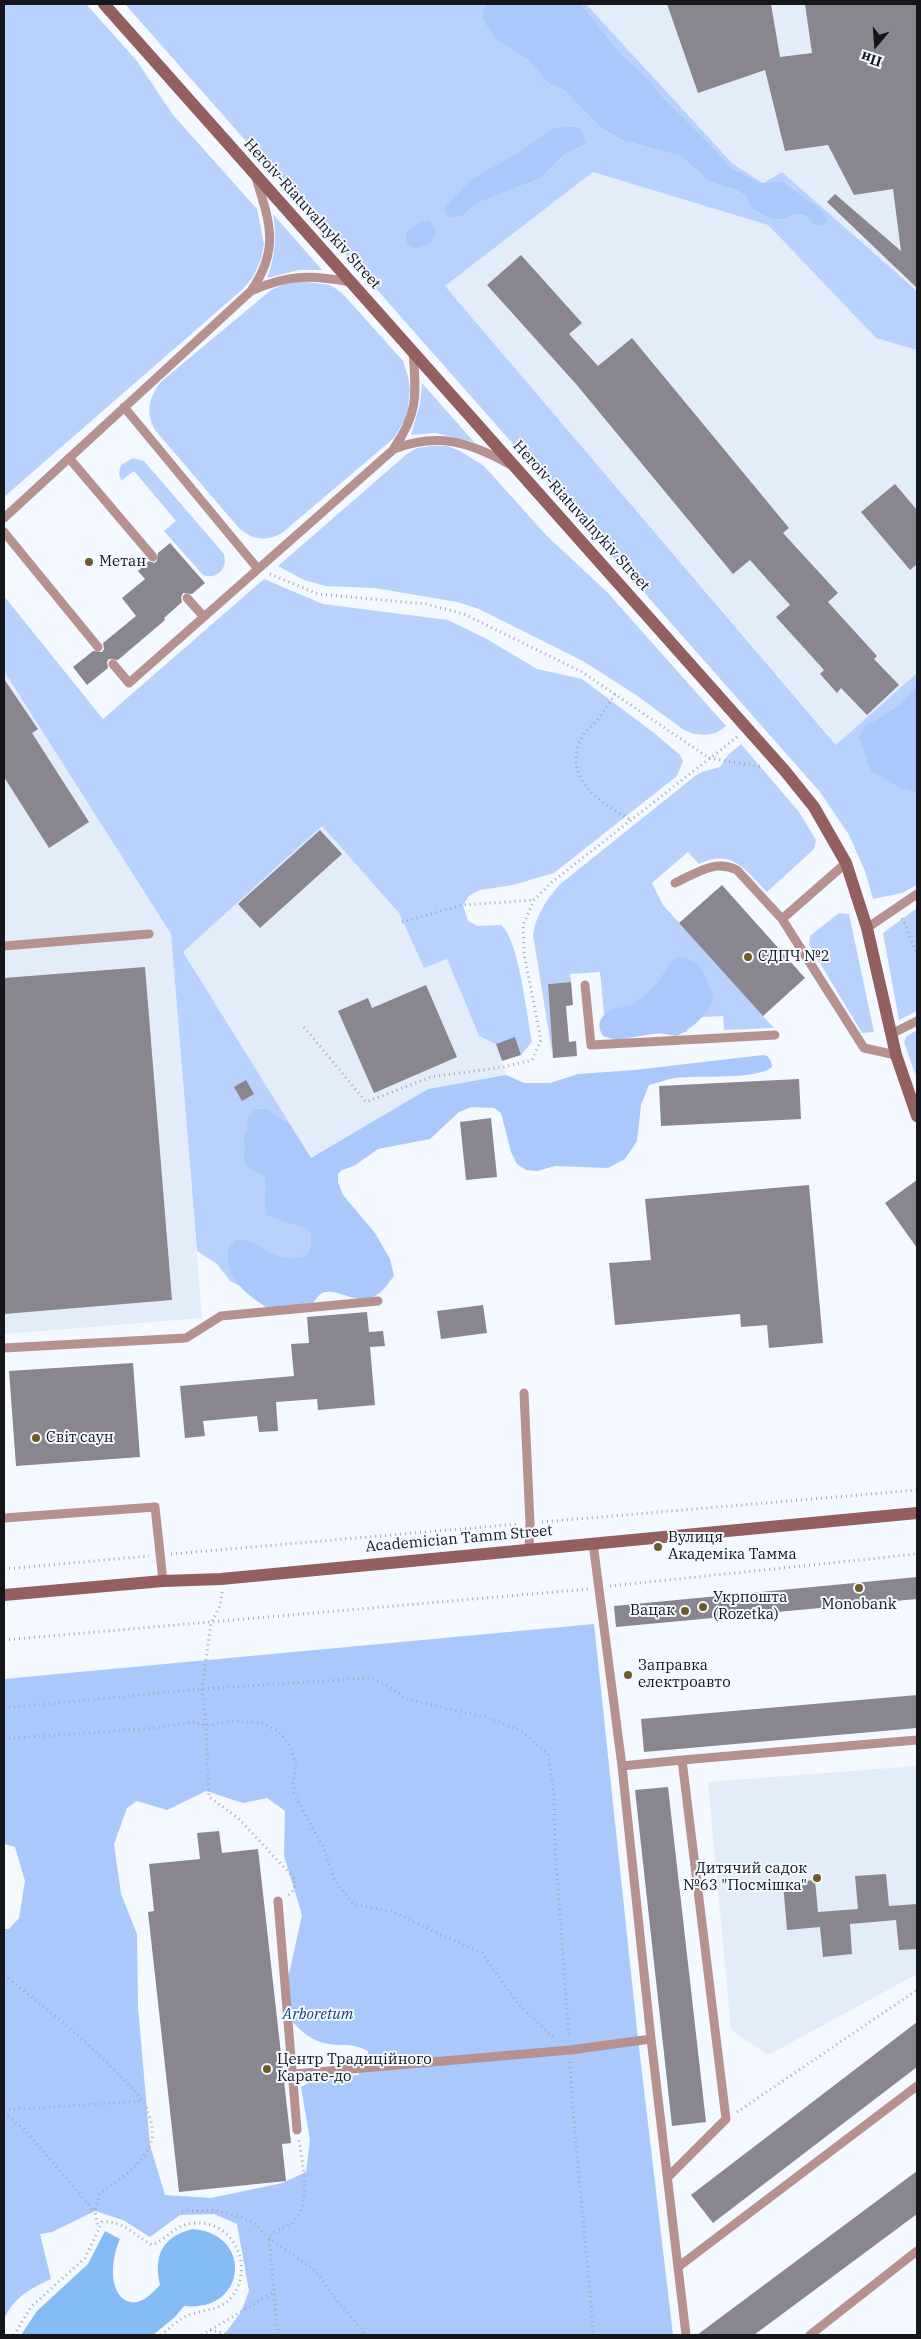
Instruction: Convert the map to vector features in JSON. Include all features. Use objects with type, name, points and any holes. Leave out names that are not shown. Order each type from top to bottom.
[{"type":"street","name":"Heroiv-Riatuvalnykiv Street","points":[[104,4],[747,728],[814,807],[846,862],[867,928],[896,1055],[917,1116]]},
{"type":"street","name":"Academician Tamm Street","points":[[4,1594],[163,1581],[221,1579],[528,1548],[917,1513]]},
{"type":"lane","points":[[4,518],[251,291],[262,275],[270,247],[269,224],[255,175]]},
{"type":"lane","points":[[251,291],[271,282],[294,277],[321,277],[352,282]]},
{"type":"lane","points":[[113,664],[128,683],[394,449],[406,432],[414,409],[416,396],[413,352]]},
{"type":"lane","points":[[124,407],[258,569]]},
{"type":"lane","points":[[394,449],[423,440],[452,441],[484,451],[516,467]]},
{"type":"lane","points":[[69,458],[153,558]]},
{"type":"lane","points":[[4,532],[98,647]]},
{"type":"lane","points":[[187,598],[204,617]]},
{"type":"lane","points":[[782,919],[846,862]]},
{"type":"lane","points":[[675,883],[720,864],[738,870],[782,919],[864,1048],[896,1055]]},
{"type":"lane","points":[[867,928],[917,894]]},
{"type":"lane","points":[[4,946],[149,934]]},
{"type":"lane","points":[[585,985],[591,1045],[775,1035]]},
{"type":"lane","points":[[891,1034],[917,1021]]},
{"type":"lane","points":[[4,1348],[186,1338],[221,1316],[378,1301]]},
{"type":"lane","points":[[524,1393],[530,1523],[528,1548]]},
{"type":"lane","points":[[4,1518],[154,1507],[163,1581]]},
{"type":"lane","points":[[593,1543],[622,1766],[651,2038],[686,2335]]},
{"type":"lane","points":[[622,1766],[917,1740]]},
{"type":"lane","points":[[668,2177],[726,2120],[682,1760]]},
{"type":"lane","points":[[278,1901],[294,2074],[297,2130]]},
{"type":"lane","points":[[294,2074],[570,2050],[651,2038]]},
{"type":"lane","points":[[678,2267],[917,2086]]},
{"type":"lane","points":[[810,2335],[917,2251]]},
{"type":"path","points":[[258,569],[318,594],[426,604],[464,614],[582,672],[709,758],[785,771]]},
{"type":"path","points":[[615,694],[598,719],[584,734],[577,748],[575,765],[582,782],[599,799],[614,811],[631,820]]},
{"type":"path","points":[[304,1026],[366,1102],[431,1077],[504,1067],[532,1060],[541,1040],[524,954],[523,925],[534,900],[552,882],[747,728]]},
{"type":"path","points":[[402,922],[463,905],[534,900]]},
{"type":"path","points":[[899,906],[907,932],[917,954]]},
{"type":"path","points":[[4,1569],[917,1490]]},
{"type":"path","points":[[4,1640],[599,1587],[917,1554]]},
{"type":"path","points":[[221,1579],[221,1601],[211,1623],[202,1690],[206,1726],[209,1797],[238,1818],[295,1879],[296,1885],[292,1893],[278,1901]]},
{"type":"path","points":[[4,1708],[202,1690],[370,1678],[386,1685],[405,1699],[489,1718],[521,1731],[548,1754],[554,1793],[555,1846],[570,2050],[574,2143],[590,2287],[593,2335]]},
{"type":"path","points":[[4,1739],[155,1728],[192,1722],[206,1726],[230,1721],[261,1723],[278,1730],[289,1744],[296,1764],[292,1784],[294,1794],[324,1848],[335,1881],[354,1904],[390,1911],[482,1953],[518,2004],[545,2030],[570,2050]]},
{"type":"path","points":[[4,1975],[56,2016],[99,2054],[147,2108],[153,2136],[146,2156],[129,2174],[99,2195],[95,2211],[98,2228]]},
{"type":"path","points":[[726,2120],[917,1990]]},
{"type":"path","points":[[4,2112],[141,2101]]},
{"type":"path","points":[[4,2112],[24,2129],[95,2211]]},
{"type":"path","points":[[278,2335],[269,2238],[272,2234],[291,2224],[299,2213],[305,2186],[297,2130]]},
{"type":"path","points":[[182,2211],[214,2210],[238,2216],[254,2223],[269,2238],[316,2272],[332,2296],[366,2335]]},
{"type":"path","points":[[14,2335],[31,2307],[85,2258],[102,2222],[111,2221],[124,2226],[152,2244],[160,2242],[176,2228],[197,2222],[218,2228],[227,2234],[240,2254],[241,2274],[234,2295],[220,2307],[191,2314],[181,2319],[161,2335]]},
{"type":"path","points":[[202,2335],[274,2292]]},
{"type":"path","points":[[210,2330],[232,2335]]},
{"type":"shaded area","points":[[4,4],[86,4],[137,61],[173,115],[257,209],[264,244],[261,259],[253,277],[244,288],[4,497]]},
{"type":"shaded area","points":[[125,4],[486,4],[483,11],[497,40],[528,60],[549,84],[564,90],[600,127],[622,140],[680,156],[710,182],[738,191],[745,196],[753,210],[771,219],[784,219],[796,214],[805,216],[814,223],[805,198],[791,186],[784,181],[763,183],[782,172],[917,291],[917,350],[876,338],[768,225],[593,172],[445,286],[836,745],[917,673],[917,686],[899,705],[865,726],[915,792],[917,792],[917,885],[902,893],[873,899],[865,871],[849,835],[820,792]],"holes":[[[551,129],[586,144],[564,155],[541,178],[475,204],[517,153]]]},
{"type":"shaded area","points":[[581,4],[586,4],[733,164],[763,183],[730,167],[715,149],[660,94],[644,74],[622,55]]},
{"type":"shaded area","points":[[586,4],[917,4],[917,291],[782,172],[763,183],[733,164]]},
{"type":"shaded area","points":[[593,172],[768,225],[876,338],[917,350],[917,673],[837,745],[445,286]]},
{"type":"shaded area","points":[[273,214],[322,270],[299,270],[267,278],[274,247]]},
{"type":"shaded area","points":[[300,281],[330,285],[342,293],[403,361],[410,390],[407,416],[394,438],[282,533],[270,538],[259,538],[248,535],[238,527],[155,430],[150,417],[150,404],[154,392],[162,381],[271,290],[285,284]]},
{"type":"shaded area","points":[[422,383],[474,442],[435,433],[411,435],[420,404]]},
{"type":"shaded area","points":[[447,446],[460,451],[484,466],[547,536],[607,592],[726,726],[716,733],[706,735],[694,734],[684,730],[636,695],[583,661],[479,609],[457,602],[375,588],[325,586],[304,580],[278,566],[407,454],[417,448]]},
{"type":"shaded area","points":[[133,458],[144,461],[224,554],[224,567],[217,575],[203,575],[164,531],[176,521],[134,471],[121,481],[119,473],[121,465]]},
{"type":"shaded area","points":[[264,579],[323,604],[448,620],[485,638],[537,669],[582,679],[654,733],[680,755],[683,761],[677,776],[554,873],[513,885],[480,890],[469,896],[463,905],[468,921],[478,926],[501,925],[513,946],[532,1042],[521,1055],[515,1038],[496,1044],[479,1036],[447,959],[424,968],[399,913],[322,826],[183,952],[382,1272],[251,1292],[230,1281],[217,1264],[197,1251],[171,934],[4,671],[4,596],[103,719]]},
{"type":"shaded area","points":[[4,671],[171,934],[202,1318],[4,1334]]},
{"type":"shaded area","points":[[741,744],[799,812],[816,840],[814,849],[767,892],[745,869],[730,860],[711,860],[699,864],[688,852],[652,883],[663,905],[774,1028],[724,1030],[723,1016],[686,1018],[687,1032],[606,1036],[600,972],[570,974],[571,982],[548,984],[553,1058],[533,935],[536,921],[542,908],[559,885],[695,776],[720,767],[728,755]]},
{"type":"shaded area","points":[[322,826],[399,913],[424,968],[447,959],[479,1036],[496,1044],[506,1075],[428,1089],[311,1158],[183,952]]},
{"type":"shaded area","points":[[917,908],[917,1011],[899,1020],[883,933]]},
{"type":"shaded area","points":[[839,913],[849,914],[874,1032],[862,1033],[809,945],[810,936]]},
{"type":"shaded area","points":[[917,1030],[917,1079],[904,1042],[907,1036]]},
{"type":"shaded area","name":"Дитячий садок №63 \"Посмішка\"","points":[[917,1766],[917,1974],[768,2055],[731,2030],[708,1782]]},
{"type":"shaded area","points":[[193,2229],[213,2234],[226,2244],[234,2257],[235,2272],[231,2286],[221,2298],[205,2305],[184,2306],[175,2317],[153,2335],[21,2335],[37,2311],[88,2264],[105,2231],[120,2239],[113,2263],[116,2290],[127,2301],[134,2302],[147,2297],[160,2285],[158,2265],[159,2256],[163,2248],[174,2236]]},
{"type":"green space","points":[[486,4],[581,4],[622,55],[644,74],[660,94],[715,149],[730,167],[761,183],[784,181],[823,212],[827,220],[822,226],[814,224],[805,216],[796,214],[784,219],[771,219],[753,210],[745,196],[738,191],[710,182],[680,156],[622,140],[600,127],[564,90],[549,84],[528,60],[497,40],[483,20],[483,11]]},
{"type":"green space","points":[[577,127],[583,132],[586,144],[564,155],[541,178],[475,204],[462,216],[449,217],[444,212],[446,206],[471,180],[517,153],[551,129]]},
{"type":"green space","points":[[429,220],[436,230],[432,241],[416,249],[407,245],[406,232],[419,223]]},
{"type":"green space","points":[[917,686],[917,792],[915,792],[898,787],[871,771],[859,737],[865,726],[899,705]]},
{"type":"green space","points":[[678,957],[695,962],[705,975],[713,997],[709,1009],[704,1015],[687,1030],[676,1036],[659,1033],[616,1040],[603,1036],[599,1025],[604,1015],[612,1010],[636,1002],[654,987],[671,963]]},
{"type":"green space","points":[[763,1055],[770,1059],[772,1067],[754,1074],[675,1078],[649,1085],[641,1105],[637,1141],[625,1159],[608,1168],[555,1166],[537,1171],[526,1170],[517,1164],[511,1152],[501,1113],[494,1108],[472,1107],[459,1112],[430,1139],[378,1149],[354,1166],[342,1170],[338,1174],[338,1182],[343,1195],[375,1233],[390,1259],[394,1276],[375,1296],[361,1299],[328,1292],[322,1293],[312,1304],[269,1309],[245,1292],[233,1277],[229,1268],[227,1259],[228,1249],[237,1239],[255,1244],[277,1256],[286,1258],[307,1256],[311,1248],[311,1234],[306,1228],[267,1216],[265,1207],[265,1177],[248,1167],[243,1159],[248,1117],[256,1109],[267,1109],[290,1125],[311,1158],[428,1089],[506,1075],[524,1083],[550,1083],[578,1074],[635,1070]]},
{"type":"green space","name":"Arboretum","points":[[594,1624],[638,2039],[673,2335],[224,2335],[241,2312],[249,2291],[237,2224],[214,2214],[180,2215],[150,2237],[123,2220],[95,2211],[52,2232],[40,2234],[51,2279],[23,2294],[8,2311],[4,2319],[4,1929],[9,1929],[19,1918],[25,1881],[15,1847],[4,1844],[4,1679]],"holes":[[[206,1791],[243,1803],[267,1798],[285,1811],[284,1856],[302,1915],[289,1974],[287,2015],[300,2030],[316,2040],[329,2044],[352,2046],[368,2051],[367,2062],[358,2075],[321,2077],[301,2087],[310,2140],[306,2172],[282,2183],[211,2198],[165,2195],[150,2145],[138,2007],[137,1934],[121,1894],[114,1844],[127,1808],[137,1801],[167,1810]]]},
{"type":"building","points":[[667,4],[771,4],[780,57],[812,53],[805,4],[917,4],[917,288],[827,202],[835,194],[901,251],[893,189],[854,195],[828,145],[785,151],[765,70],[698,93]]},
{"type":"building","points":[[521,255],[582,323],[569,334],[598,366],[632,338],[789,528],[783,533],[838,593],[828,602],[877,656],[874,659],[899,685],[867,715],[841,688],[837,693],[820,674],[824,670],[776,617],[790,605],[750,560],[733,574],[576,384],[487,285]]},
{"type":"building","points":[[895,484],[917,510],[917,564],[910,570],[861,512]]},
{"type":"building","points":[[170,543],[205,583],[192,594],[183,593],[181,597],[182,602],[164,618],[165,620],[118,660],[109,659],[107,662],[108,668],[87,685],[73,667],[93,651],[102,652],[104,649],[103,643],[136,616],[122,598],[145,579],[138,571],[149,561],[154,563],[157,561],[158,553]]},
{"type":"building","points":[[4,679],[38,729],[32,733],[89,822],[49,848],[4,777]]},
{"type":"building","points":[[320,830],[342,854],[260,928],[238,904]]},
{"type":"building","name":"СДПЧ №2","points":[[722,885],[805,978],[763,1016],[679,923]]},
{"type":"building","points":[[145,967],[172,1300],[4,1314],[4,978]]},
{"type":"building","points":[[571,982],[573,1005],[566,1006],[569,1042],[576,1041],[577,1056],[553,1058],[548,984]]},
{"type":"building","points":[[426,985],[457,1057],[374,1093],[338,1011],[368,998],[372,1008]]},
{"type":"building","points":[[515,1037],[521,1055],[502,1061],[496,1044]]},
{"type":"building","points":[[799,1079],[801,1119],[661,1126],[659,1086]]},
{"type":"building","points":[[246,1080],[254,1094],[242,1101],[234,1087]]},
{"type":"building","points":[[491,1118],[497,1177],[466,1180],[460,1122]]},
{"type":"building","points":[[917,1180],[917,1248],[885,1203]]},
{"type":"building","points":[[809,1185],[823,1343],[769,1348],[767,1325],[741,1327],[740,1314],[615,1325],[609,1263],[651,1260],[645,1199]]},
{"type":"building","points":[[483,1305],[487,1333],[441,1339],[437,1311]]},
{"type":"building","points":[[367,1312],[369,1332],[383,1331],[385,1346],[370,1347],[375,1405],[318,1410],[317,1399],[276,1402],[278,1431],[259,1432],[257,1416],[203,1421],[205,1436],[185,1438],[180,1386],[294,1376],[291,1344],[309,1343],[307,1317]]},
{"type":"building","points":[[133,1363],[140,1457],[16,1466],[9,1371]]},
{"type":"building","points":[[917,1577],[917,1599],[616,1627],[614,1606]]},
{"type":"building","points":[[917,1695],[917,1728],[644,1752],[641,1719]]},
{"type":"building","points":[[668,1787],[706,2122],[672,2126],[635,1790]]},
{"type":"building","points":[[219,1831],[222,1853],[258,1849],[291,2143],[282,2144],[286,2181],[179,2192],[148,1912],[154,1911],[149,1864],[200,1859],[197,1833]]},
{"type":"building","points":[[886,1874],[889,1906],[917,1904],[917,1949],[899,1950],[896,1920],[850,1924],[852,1954],[823,1957],[820,1927],[787,1930],[783,1883],[815,1880],[818,1912],[858,1909],[855,1876]]},
{"type":"building","points":[[917,2022],[917,2067],[713,2223],[691,2195]]},
{"type":"building","points":[[917,2171],[917,2214],[754,2335],[697,2335]]},
{"type":"place","name":"Метан","points":[[89,562]]},
{"type":"place","name":"СДПЧ №2","points":[[748,957]]},
{"type":"place","name":"Світ саун","points":[[36,1438]]},
{"type":"place","name":"Вулиця Академіка Тамма","points":[[658,1547]]},
{"type":"place","name":"Monobank","points":[[859,1588]]},
{"type":"place","name":"Укрпошта (Rozetka)","points":[[703,1607]]},
{"type":"place","name":"Вацак","points":[[685,1611]]},
{"type":"place","name":"Заправка електроавто","points":[[628,1675]]},
{"type":"place","name":"Дитячий садок №63 \"Посмішка\"","points":[[817,1878]]},
{"type":"place","name":"Центр Традиційного Карате-до","points":[[267,2069]]}]
